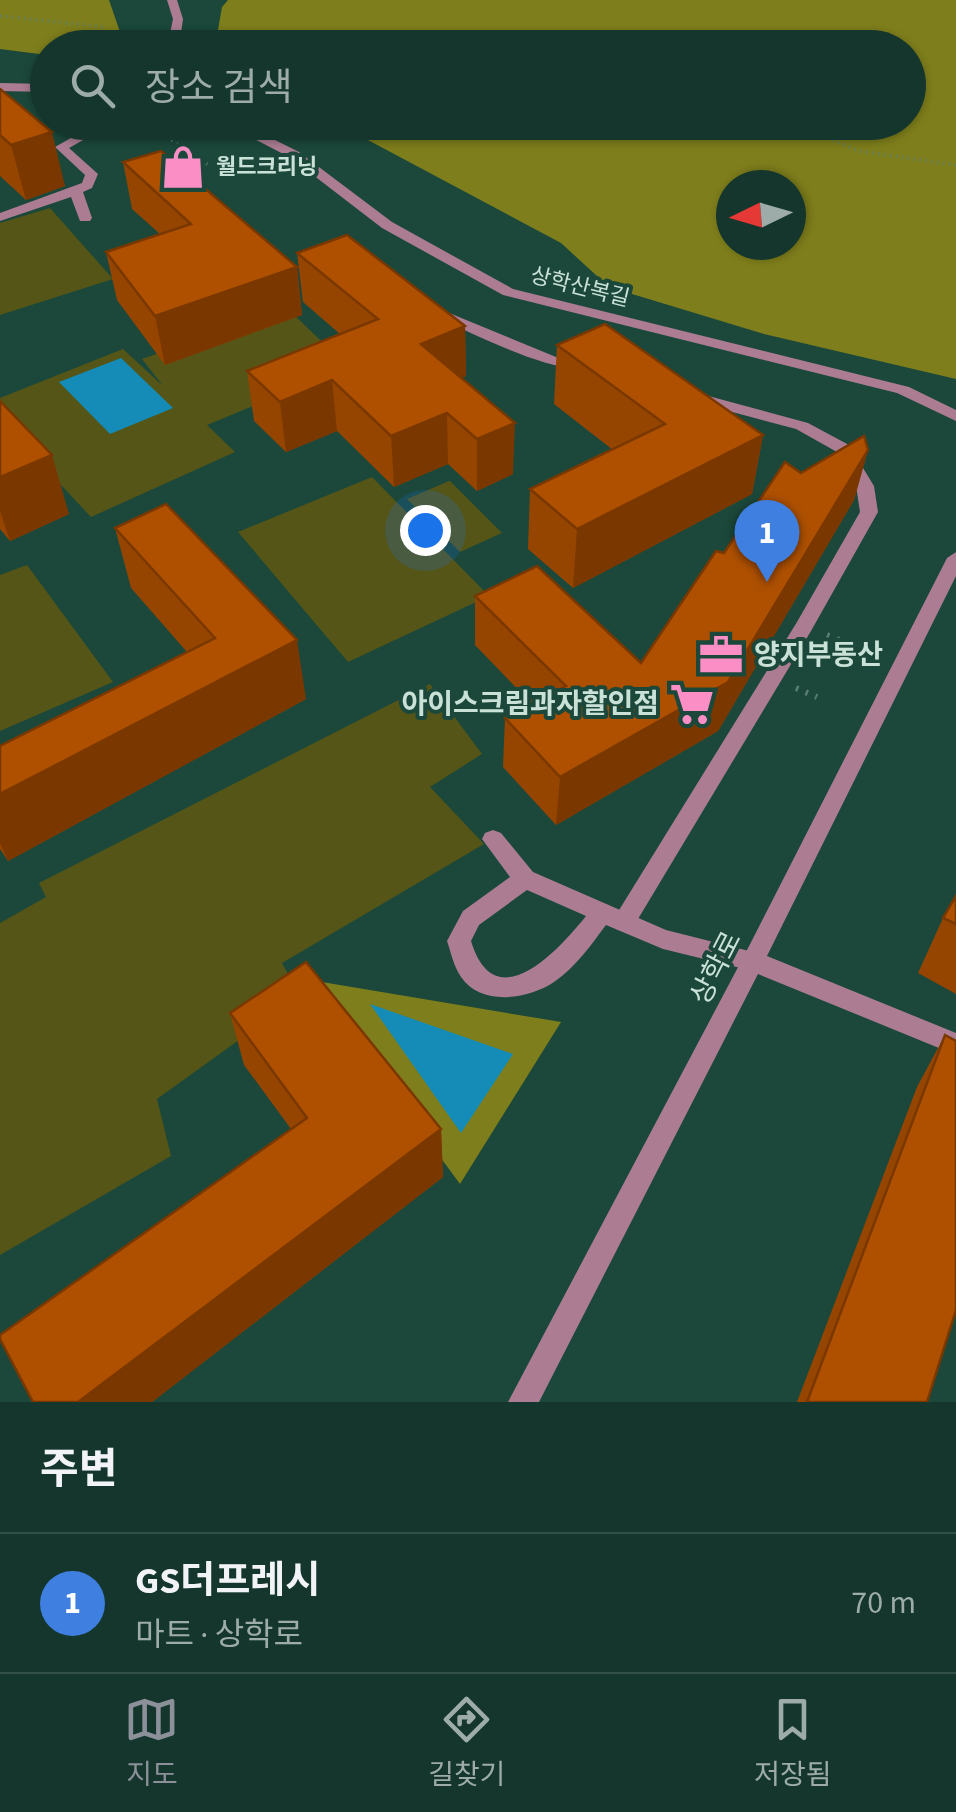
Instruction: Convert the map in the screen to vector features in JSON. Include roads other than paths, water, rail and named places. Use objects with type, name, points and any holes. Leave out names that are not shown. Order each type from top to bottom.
[{"type":"street","points":[[172,0],[177,30]]},
{"type":"street","points":[[0,87],[30,88]]},
{"type":"street","points":[[0,217],[87,185],[92,174],[53,140]]},
{"type":"street","points":[[60,146],[72,140]]},
{"type":"street","name":"상학산복길","points":[[263,140],[295,156],[387,225],[508,292],[903,390],[956,416]]},
{"type":"street","points":[[76,191],[84,218]]},
{"type":"street","points":[[418,302],[553,362],[599,368]]},
{"type":"street","points":[[525,879],[471,918],[459,941],[470,972],[491,985],[515,988],[538,981],[614,917],[814,610],[869,512],[865,486],[843,448],[802,426],[683,393]]},
{"type":"street","name":"상학로","points":[[523,1402],[753,961],[956,558]]},
{"type":"street","points":[[493,839],[525,879],[663,939],[753,961],[956,1044]]},
{"type":"water","points":[[121,358],[173,408],[110,434],[59,382]]},
{"type":"water","points":[[370,1004],[513,1054],[461,1133]]},
{"type":"place","name":"월드크리닝","points":[[183,167]]},
{"type":"place","name":"GS더프레시","points":[[767,582]]},
{"type":"place","name":"양지부동산","points":[[721,655]]},
{"type":"place","name":"아이스크림과자할인점","points":[[692,704]]}]
